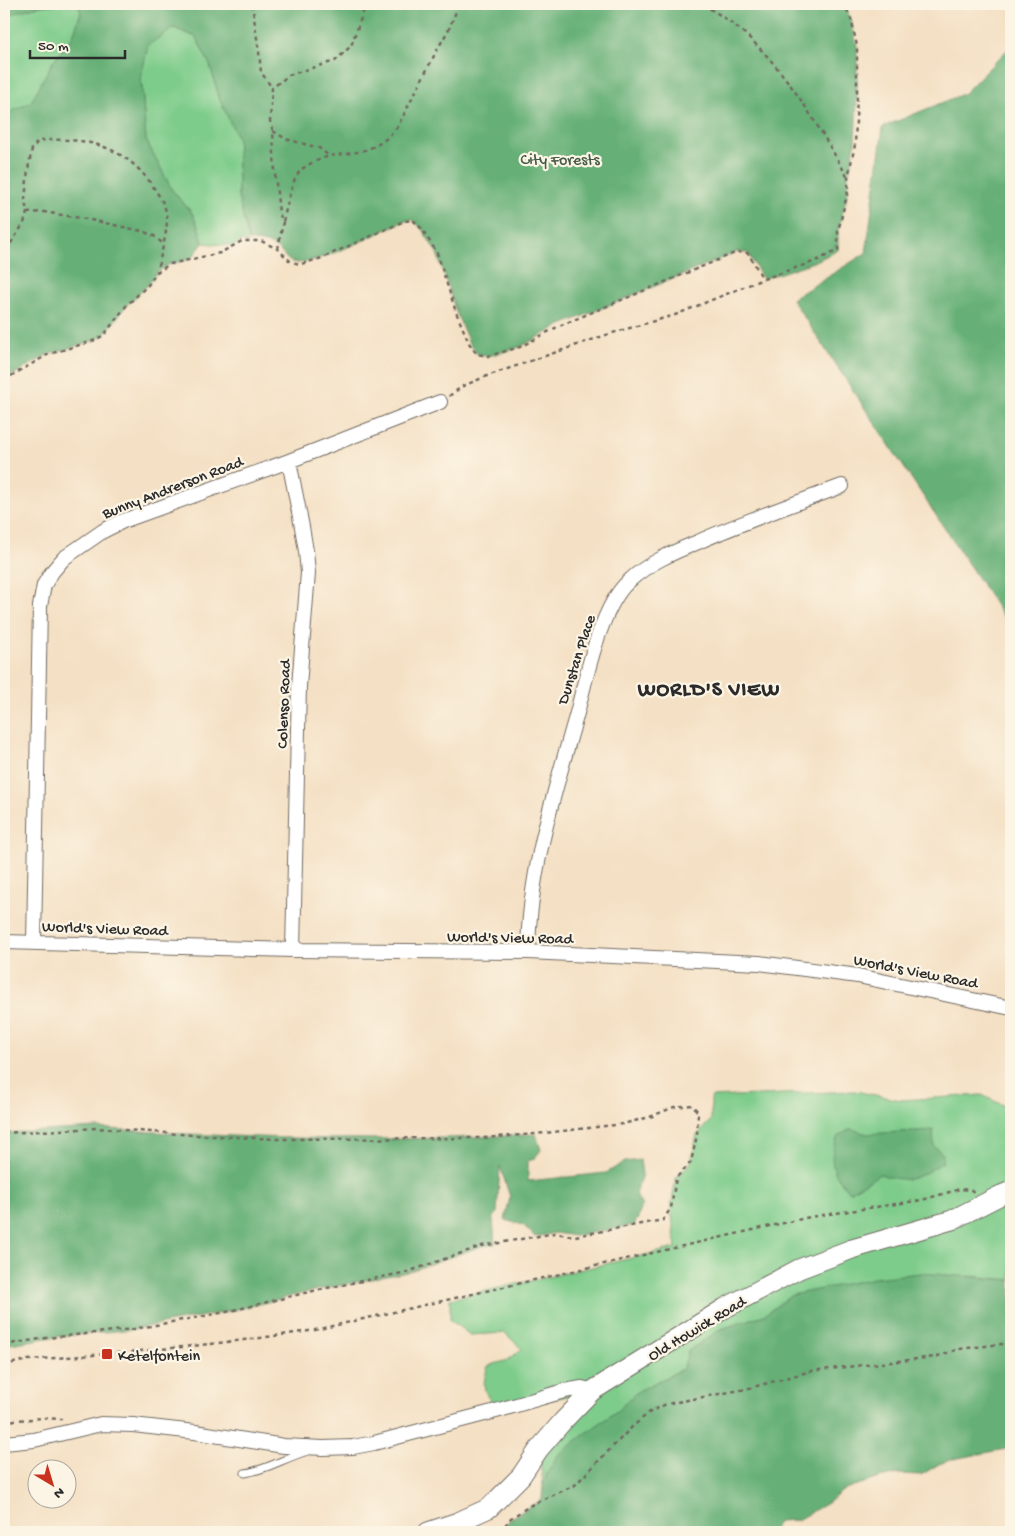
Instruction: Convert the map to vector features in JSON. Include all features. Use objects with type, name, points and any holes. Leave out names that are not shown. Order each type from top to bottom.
[{"type":"main road","name":"Old Howick Road","points":[[428,1532],[458,1522],[489,1508],[517,1481],[539,1449],[562,1421],[592,1391],[725,1308],[799,1269],[852,1248],[952,1220],[1011,1191]]},
{"type":"street","name":"Bunny Andrerson Road","points":[[34,943],[40,606],[44,585],[52,572],[64,558],[109,528],[123,521],[288,461],[440,402]]},
{"type":"street","name":"Colenso Road","points":[[288,461],[302,526],[308,573],[299,686],[293,950]]},
{"type":"street","name":"Dunstan Place","points":[[528,952],[528,920],[551,803],[596,642],[618,592],[638,574],[678,550],[719,532],[842,486]]},
{"type":"street","name":"World's View Road","points":[[4,942],[293,950],[528,952],[759,963],[858,976],[1011,1008]]},
{"type":"street","points":[[4,1444],[34,1440],[101,1424],[195,1432],[284,1446],[353,1447],[496,1411],[564,1391],[582,1388],[592,1391]]},
{"type":"lane","points":[[245,1474],[255,1472],[298,1454],[323,1448]]},
{"type":"path","points":[[252,4],[261,72],[272,88],[270,121],[273,131],[277,199],[279,213],[283,222]]},
{"type":"path","points":[[272,88],[289,75],[335,61],[351,46],[366,4]]},
{"type":"path","points":[[278,249],[283,222],[299,172],[312,162],[329,156],[371,149],[390,137],[398,126],[449,29],[459,4]]},
{"type":"path","points":[[703,4],[738,28],[779,70],[794,88],[848,177]]},
{"type":"path","points":[[440,402],[463,386],[487,376],[609,334],[675,315],[763,279],[816,261],[838,250],[838,231],[848,191],[848,177],[855,145],[857,95],[857,46],[851,19],[844,4]]},
{"type":"path","points":[[273,131],[286,139],[319,148],[329,156]]},
{"type":"path","points":[[4,248],[10,243],[24,223],[27,213],[25,200],[32,149],[38,141],[75,139],[122,155],[143,172],[159,196],[166,211],[167,223],[157,272]]},
{"type":"path","points":[[27,213],[44,212],[86,218],[142,231],[154,236],[162,244]]},
{"type":"path","points":[[4,380],[49,354],[93,342],[104,335],[120,313],[157,272],[170,264],[220,253],[242,241],[262,241],[278,249],[291,262],[301,264],[322,258],[404,221],[413,220],[422,229],[437,253],[456,312],[469,343],[477,354],[488,356],[520,347],[559,326],[737,252],[748,253],[763,279]]},
{"type":"path","points":[[4,1133],[97,1128],[278,1139],[484,1138],[623,1124],[674,1106],[692,1106],[698,1112],[697,1135],[691,1162],[676,1178],[671,1208],[662,1220],[575,1236],[555,1234],[482,1246],[407,1272],[317,1290],[226,1312],[134,1328],[4,1345]]},
{"type":"path","points":[[4,1365],[28,1360],[177,1349],[315,1330],[810,1217],[922,1200],[960,1190],[971,1190],[987,1203]]},
{"type":"path","points":[[500,1532],[511,1518],[531,1505],[574,1485],[632,1427],[650,1412],[666,1404],[746,1389],[810,1371],[935,1357],[959,1349],[1011,1343]]},
{"type":"path","points":[[4,1421],[44,1418],[63,1419]]},
{"type":"green space","points":[[4,4],[57,4],[29,8],[4,18]]},
{"type":"green space","points":[[78,4],[81,12],[73,36],[51,65],[31,103],[14,110],[4,119],[4,18],[22,10],[40,6]]},
{"type":"green space","name":"City Forests","points":[[78,4],[844,4],[851,19],[857,46],[857,95],[855,145],[848,177],[848,191],[838,231],[838,250],[816,261],[763,279],[748,253],[737,252],[559,326],[520,347],[488,356],[477,354],[469,343],[456,312],[437,253],[422,229],[413,220],[404,221],[365,240],[314,260],[301,263],[292,262],[278,249],[270,245],[249,241],[238,196],[238,139],[220,100],[210,65],[196,37],[174,28],[148,45],[141,77],[146,140],[172,190],[192,213],[203,243],[191,259],[170,264],[157,272],[148,285],[126,306],[104,335],[93,341],[49,354],[4,380],[4,119],[14,110],[31,102],[51,65],[73,36],[81,12]]},
{"type":"green space","points":[[174,28],[196,37],[210,65],[220,100],[238,139],[238,196],[249,241],[242,241],[234,246],[203,243],[192,213],[172,190],[146,140],[141,77],[148,44]]},
{"type":"green space","points":[[1011,46],[1011,628],[792,299],[866,253],[883,127],[963,94]]},
{"type":"green space","points":[[855,1091],[901,1100],[982,1095],[1011,1109],[1011,1280],[971,1276],[792,1295],[764,1315],[722,1329],[683,1369],[638,1391],[617,1411],[558,1455],[543,1484],[539,1449],[592,1391],[496,1411],[484,1385],[488,1366],[508,1360],[522,1349],[505,1333],[470,1335],[450,1320],[450,1299],[676,1248],[671,1208],[676,1178],[691,1162],[697,1135],[711,1120],[711,1097]]},
{"type":"green space","points":[[97,1128],[207,1135],[371,1139],[536,1134],[541,1150],[534,1159],[528,1161],[528,1181],[606,1173],[625,1162],[640,1160],[642,1174],[635,1194],[642,1206],[634,1225],[575,1236],[555,1233],[535,1237],[523,1225],[505,1220],[510,1197],[500,1166],[497,1213],[493,1219],[495,1244],[482,1246],[407,1272],[317,1290],[226,1312],[134,1329],[46,1338],[4,1345],[4,1133]]},
{"type":"green space","points":[[851,1129],[867,1134],[933,1130],[934,1146],[943,1154],[942,1163],[912,1178],[899,1179],[880,1174],[849,1192],[835,1172],[832,1159],[838,1136]]},
{"type":"green space","points":[[921,1273],[1011,1280],[1011,1448],[953,1459],[939,1464],[921,1475],[899,1474],[845,1489],[827,1503],[797,1520],[778,1521],[773,1532],[500,1532],[511,1518],[542,1500],[543,1484],[558,1455],[617,1411],[638,1391],[683,1369],[688,1351],[721,1329],[764,1315],[792,1295],[874,1278]]},
{"type":"place","name":"Ketelfontein","points":[[107,1354]]},
{"type":"district","name":"WORLD'S VIEW","points":[[709,688]]}]
